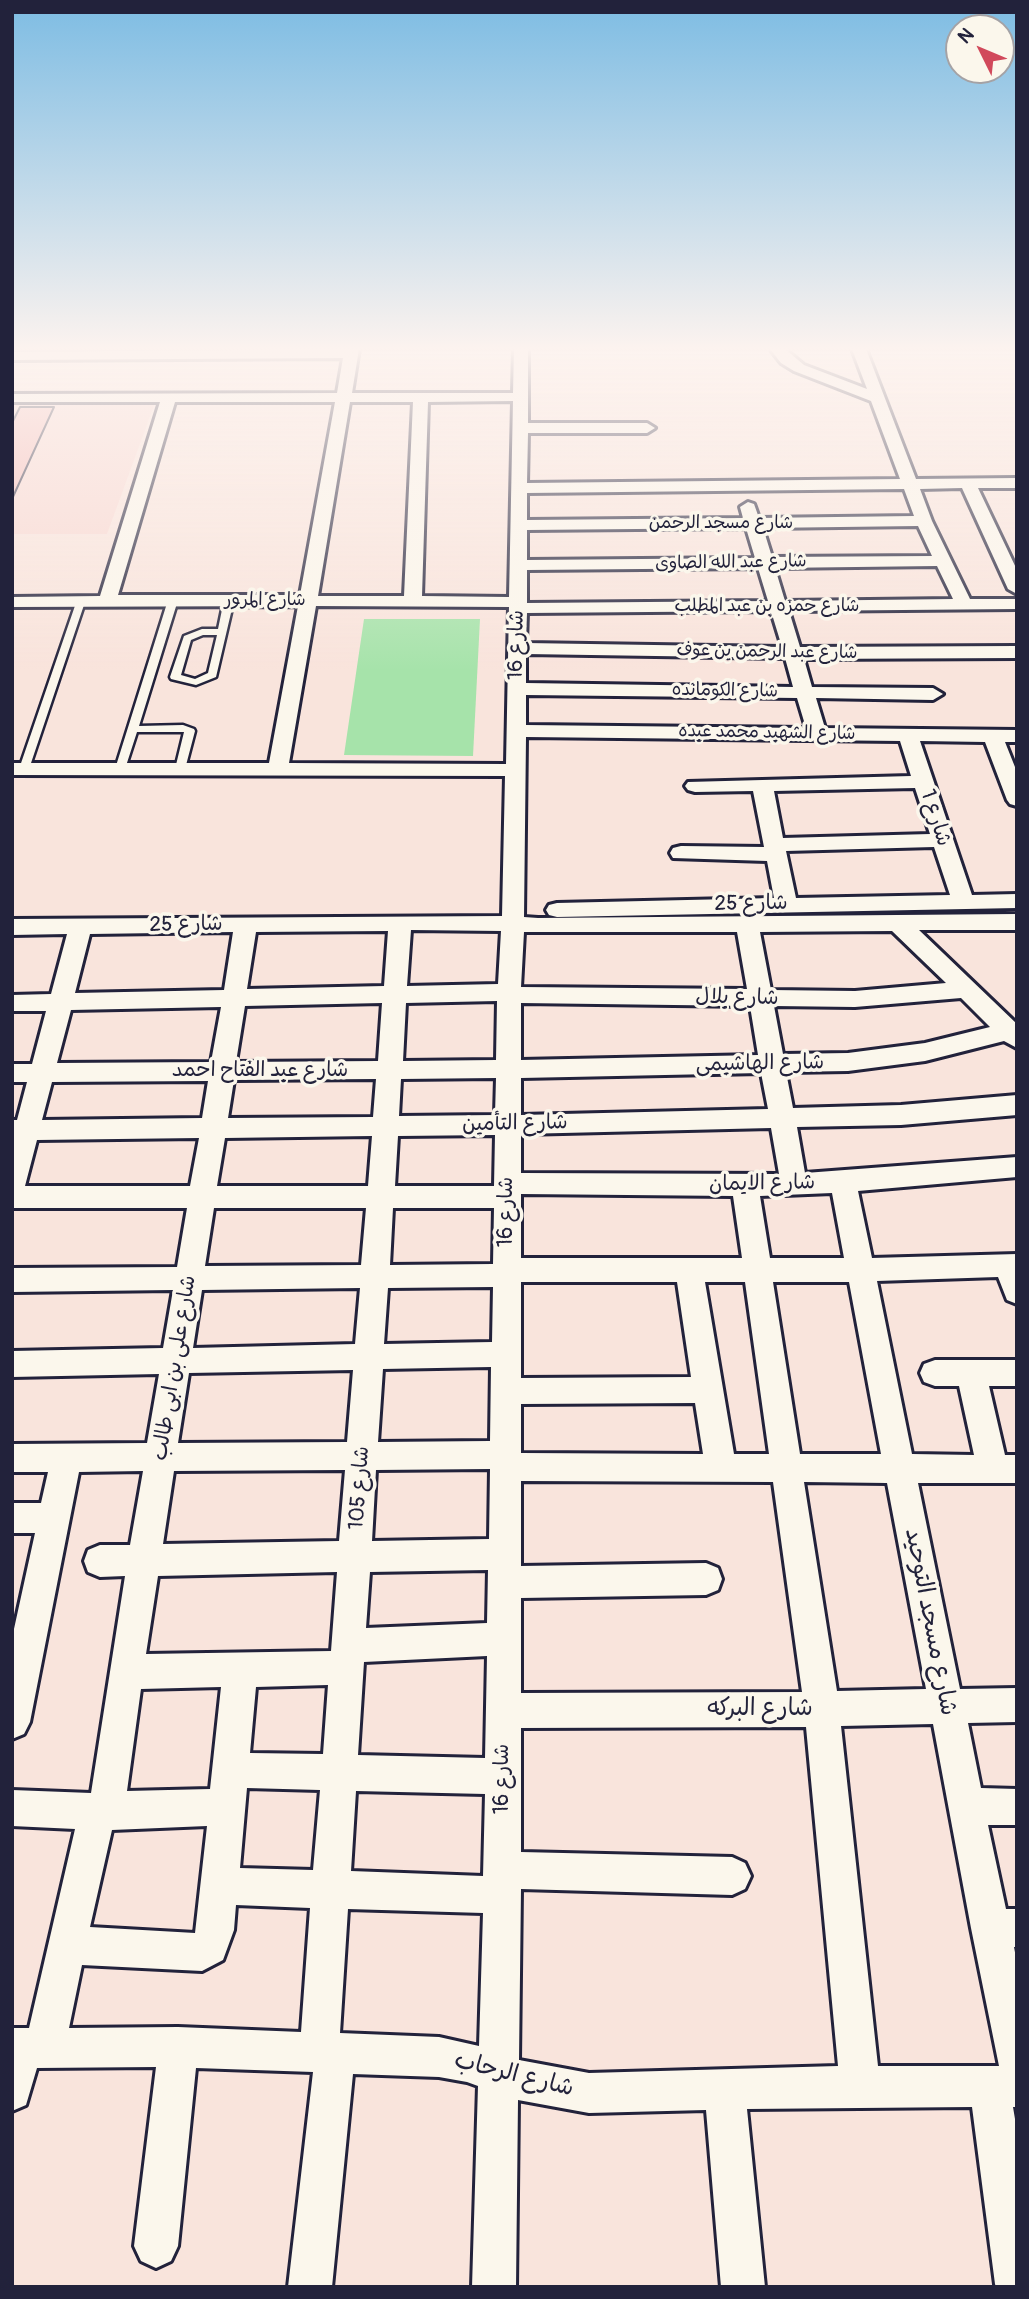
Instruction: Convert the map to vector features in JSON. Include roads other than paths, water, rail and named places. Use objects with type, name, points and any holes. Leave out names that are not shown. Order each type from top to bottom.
[{"type":"street","points":[[108,600],[151,456]]},
{"type":"street","points":[[278,769],[334,456]]},
{"type":"street","points":[[413,601],[419,456]]},
{"type":"street","name":"شارع 16","points":[[494,2287],[502,1883],[509,994],[504,921],[516,770],[520,456]]},
{"type":"street","points":[[901,456],[924,521],[964,604]]},
{"type":"street","points":[[968,484],[1017,589]]},
{"type":"street","points":[[519,488],[1017,484]]},
{"type":"street","points":[[741,486],[817,733]]},
{"type":"street","name":"شارع مسجد الرحمن","points":[[519,525],[924,521]]},
{"type":"street","name":"شارع عبد الله الصاوى","points":[[518,565],[943,561]]},
{"type":"street","name":"شارع المرور","points":[[12,602],[81,599],[413,601],[518,605]]},
{"type":"street","name":"شارع حمزه بن عبد المطلب","points":[[518,605],[1017,604]]},
{"type":"street","name":"شارع عبد الرحمن بن عوف","points":[[517,649],[793,653],[1017,652]]},
{"type":"street","name":"شارع الكومانده","points":[[517,689],[933,694]]},
{"type":"street","name":"شارع الشهيد محمد عبده","points":[[516,731],[1017,736]]},
{"type":"street","name":"شارع 1","points":[[908,734],[963,901]]},
{"type":"street","points":[[993,735],[1017,800]]},
{"type":"street","points":[[18,769],[516,770]]},
{"type":"street","points":[[695,786],[924,782]]},
{"type":"street","points":[[762,785],[786,904]]},
{"type":"street","points":[[681,853],[943,840]]},
{"type":"street","name":"شارع 25","points":[[504,921],[589,907],[1017,901]]},
{"type":"street","name":"شارع 25","points":[[12,926],[504,921],[747,925],[1017,922]]},
{"type":"street","name":"شارع 105","points":[[310,2287],[327,2052],[331,1890],[400,923]]},
{"type":"street","points":[[898,923],[1013,1035]]},
{"type":"street","name":"شارع على بن ابى طالب","points":[[26,2048],[69,1945],[94,1824],[106,1812],[246,924]]},
{"type":"street","points":[[747,925],[794,1184]]},
{"type":"street","points":[[12,1186],[20,1130],[43,1072],[82,926]]},
{"type":"street","name":"شارع بلال","points":[[13,1003],[509,994],[855,999],[964,990]]},
{"type":"street","name":"شارع الهاشيمى","points":[[508,1069],[848,1062],[1013,1035]]},
{"type":"street","name":"شارع عبد الفتاح احمد","points":[[12,1073],[508,1069]]},
{"type":"street","name":"شارع التأمين","points":[[20,1130],[508,1125],[901,1115],[1017,1105]]},
{"type":"street","name":"شارع الايمان","points":[[12,1197],[381,1197],[507,1190],[843,1182],[1017,1167]]},
{"type":"street","name":"شارع مسجد التوحيد","points":[[843,1182],[966,1806],[1004,1928],[1008,2079]]},
{"type":"street","points":[[745,1186],[822,1709],[860,2086]]},
{"type":"street","points":[[12,1280],[756,1270],[1014,1275]]},
{"type":"street","points":[[689,1271],[721,1469]]},
{"type":"street","points":[[12,1364],[506,1354]]},
{"type":"street","points":[[935,1373],[1017,1373]]},
{"type":"street","points":[[12,1458],[362,1456],[721,1469],[1005,1469],[971,1373]]},
{"type":"street","points":[[505,1391],[708,1390]]},
{"type":"street","points":[[12,1722],[20,1642],[54,1518],[66,1458]]},
{"type":"street","points":[[12,1518],[54,1518]]},
{"type":"street","points":[[100,1561],[355,1557],[706,1579]]},
{"type":"street","points":[[126,1672],[240,1670],[504,1639]]},
{"type":"street","points":[[69,1945],[202,1951],[213,1938],[240,1670]]},
{"type":"street","name":"شارع البركه","points":[[503,1710],[822,1709],[1017,1704]]},
{"type":"street","points":[[230,1770],[503,1776]]},
{"type":"street","points":[[966,1806],[1017,1807]]},
{"type":"street","points":[[12,1808],[106,1812],[225,1807]]},
{"type":"street","points":[[218,1886],[331,1890],[732,1876]]},
{"type":"street","points":[[156,2246],[178,2047]]},
{"type":"street","name":"شارع الرحاب","points":[[26,2048],[178,2047],[439,2057],[467,2062],[530,2084],[589,2093],[1008,2079]]},
{"type":"street","points":[[12,2091],[26,2048]]},
{"type":"street","points":[[1008,2079],[1017,2284]]},
{"type":"street","points":[[725,2090],[743,2287]]},
{"type":"lane","points":[[18,769],[81,599]]},
{"type":"lane","points":[[120,769],[173,600]]},
{"type":"lane","points":[[223,632],[202,632],[187,638],[175,677],[185,682],[196,682],[212,675],[223,632],[229,600]]},
{"type":"lane","points":[[133,729],[183,728],[190,731],[180,769]]}]
